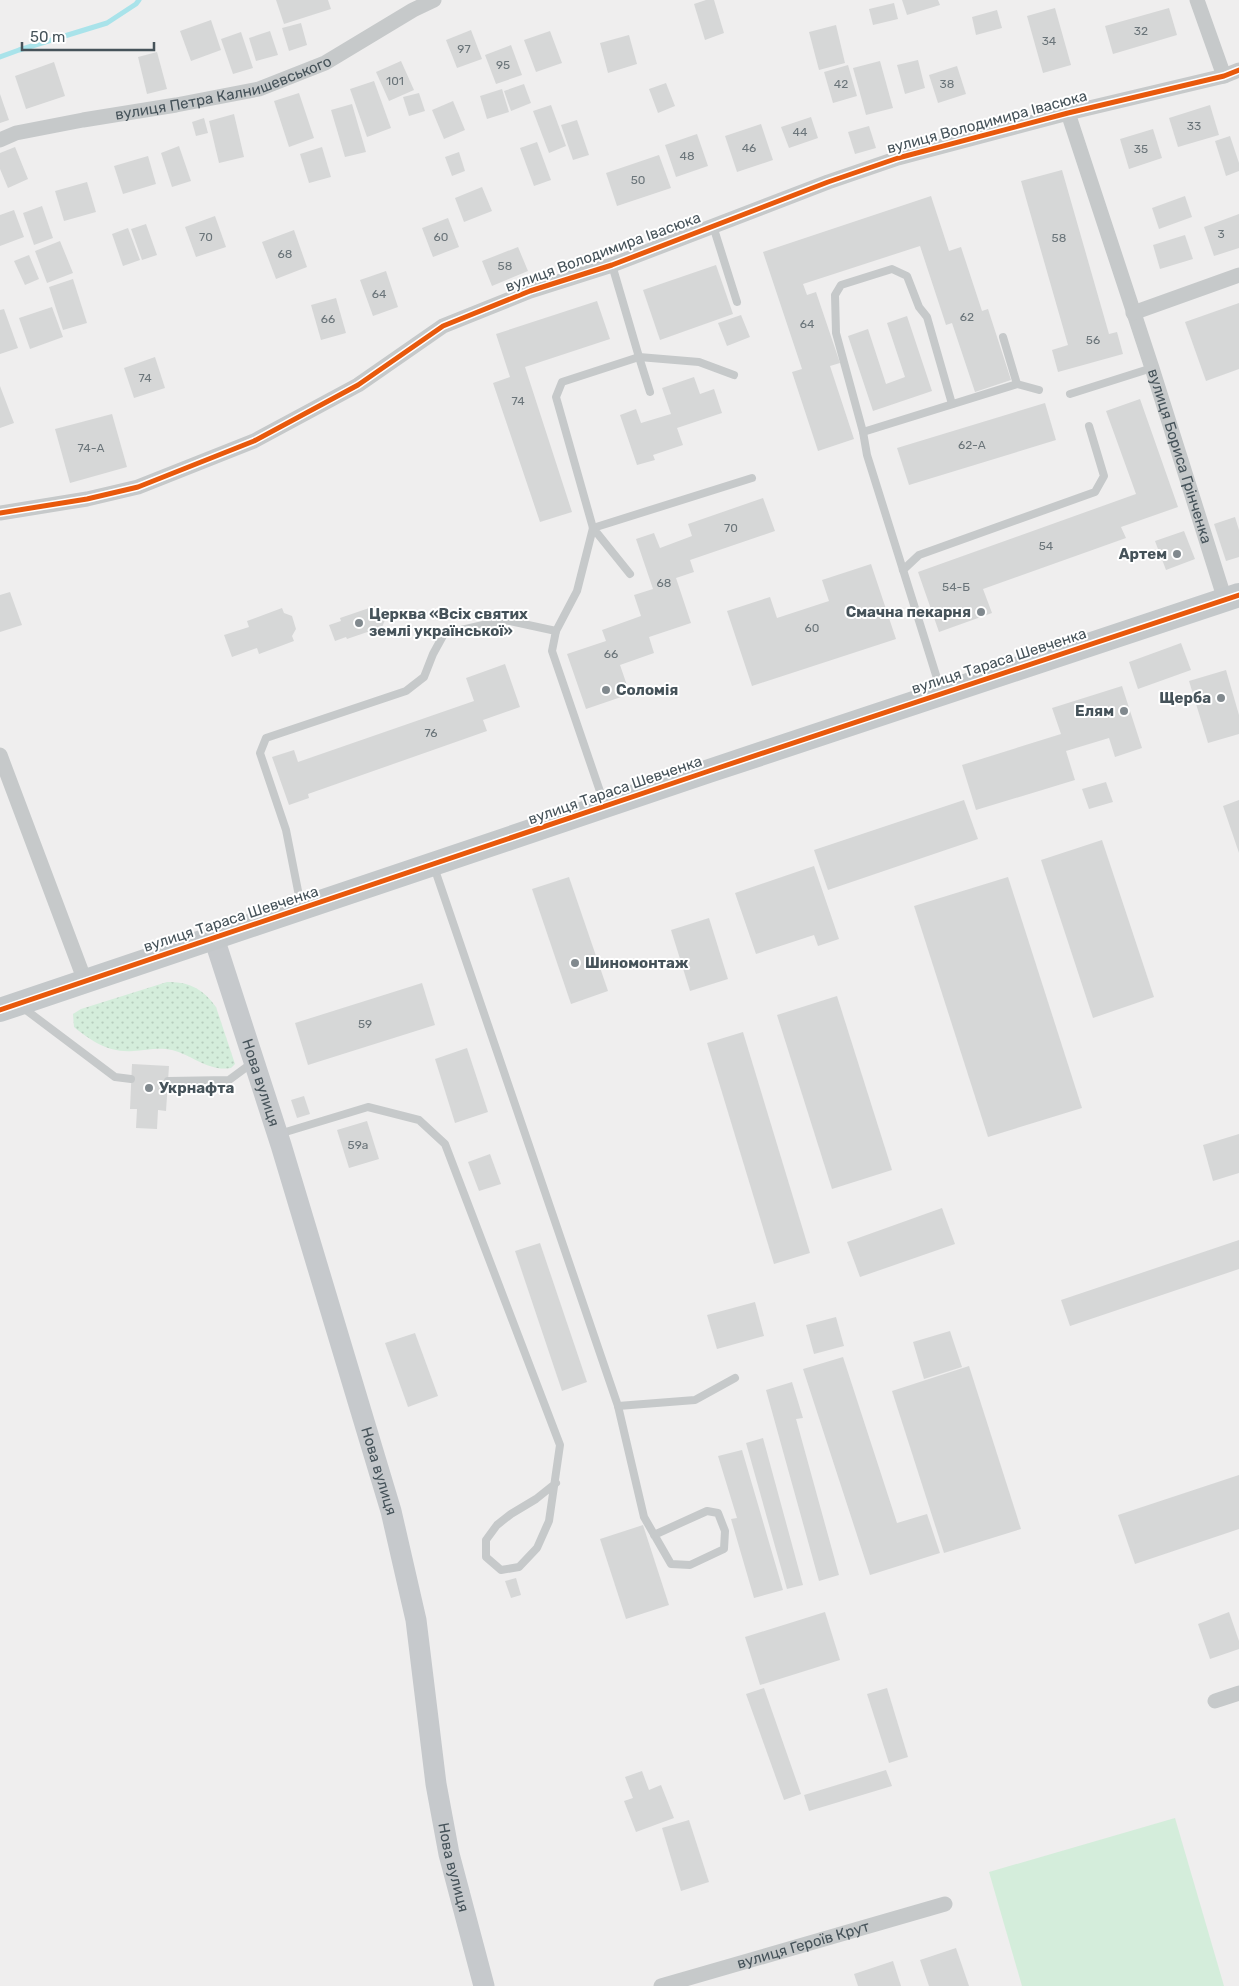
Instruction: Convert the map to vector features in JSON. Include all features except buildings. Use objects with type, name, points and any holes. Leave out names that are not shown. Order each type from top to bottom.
[{"type":"main road","name":"вулиця Тараса Шевченка","points":[[9,1007],[942,693],[1232,598]]},
{"type":"street","name":"вулиця Петра Калнишевського","points":[[0,140],[16,133],[259,89],[325,63],[413,10],[434,0]]},
{"type":"street","points":[[1197,0],[1224,76]]},
{"type":"street","name":"вулиця Володимира Івасюка","points":[[0,513],[87,499],[138,487],[254,441],[358,385],[443,326],[530,290],[612,265],[898,158],[1068,113],[1224,76],[1239,70]]},
{"type":"street","name":"вулиця Бориса Грінченка","points":[[1068,113],[1152,368],[1232,598]]},
{"type":"street","points":[[1134,313],[1239,275]]},
{"type":"street","points":[[0,755],[85,981]]},
{"type":"street","name":"Нова вулиця","points":[[214,938],[277,1135],[390,1511],[416,1620],[436,1784],[449,1854],[484,1986]]},
{"type":"street","points":[[1215,1701],[1239,1693]]},
{"type":"street","name":"вулиця Героїв Крут","points":[[661,1986],[945,1904]]},
{"type":"lane","points":[[713,226],[737,302]]},
{"type":"lane","points":[[612,265],[650,392]]},
{"type":"lane","points":[[942,693],[867,455],[863,432],[836,333],[835,295],[841,285],[892,269],[908,276],[919,308],[926,317],[952,404]]},
{"type":"lane","points":[[1003,337],[1017,384]]},
{"type":"lane","points":[[630,574],[593,528],[556,397],[562,382],[639,357],[699,362],[734,375]]},
{"type":"lane","points":[[1070,394],[1152,368]]},
{"type":"lane","points":[[863,432],[1017,384],[1039,390]]},
{"type":"lane","points":[[903,570],[919,555],[1095,492],[1104,476],[1089,426]]},
{"type":"lane","points":[[593,528],[752,478]]},
{"type":"lane","points":[[593,528],[577,591],[556,630],[552,651],[605,807]]},
{"type":"lane","points":[[302,909],[286,830],[260,754],[266,738],[406,691],[424,677],[433,654],[444,634],[505,620],[556,630]]},
{"type":"lane","points":[[433,865],[618,1406],[644,1518],[671,1564],[690,1566],[724,1550],[725,1531],[718,1514],[707,1511],[654,1535]]},
{"type":"lane","points":[[9,1007],[115,1077],[131,1079]]},
{"type":"lane","points":[[168,1081],[228,1080],[254,1062]]},
{"type":"lane","points":[[277,1135],[368,1107],[419,1120],[445,1144],[560,1446],[556,1483],[549,1521],[537,1548],[520,1567],[501,1570],[486,1558],[486,1540],[498,1525],[511,1514],[536,1500],[556,1483]]},
{"type":"lane","points":[[618,1406],[695,1400],[735,1378]]},
{"type":"green space","points":[[167,982],[182,983],[195,987],[206,995],[216,1007],[235,1064],[231,1068],[215,1068],[179,1052],[167,1049],[124,1051],[108,1048],[87,1037],[74,1027],[73,1014],[81,1009]]},
{"type":"green space","points":[[1175,1818],[1224,1986],[1022,1986],[989,1872]]},
{"type":"waterway","points":[[0,57],[107,23],[139,0]]},
{"type":"cycle path","points":[[0,513],[87,499],[138,487],[254,441],[358,385],[443,326],[530,291],[612,265],[828,182],[898,158],[1068,113],[1224,76],[1239,70]]},
{"type":"cycle path","points":[[0,1010],[1239,595]]},
{"type":"place","name":"Артем","points":[[1177,554]]},
{"type":"place","name":"Смачна пекарня","points":[[981,612]]},
{"type":"place","name":"Церква «Всіх святих землі української»","points":[[359,623]]},
{"type":"place","name":"Соломiя","points":[[606,690]]},
{"type":"place","name":"Щерба","points":[[1221,698]]},
{"type":"place","name":"Елям","points":[[1124,711]]},
{"type":"place","name":"Шиномонтаж","points":[[575,963]]},
{"type":"place","name":"Укрнафта","points":[[149,1088]]}]
